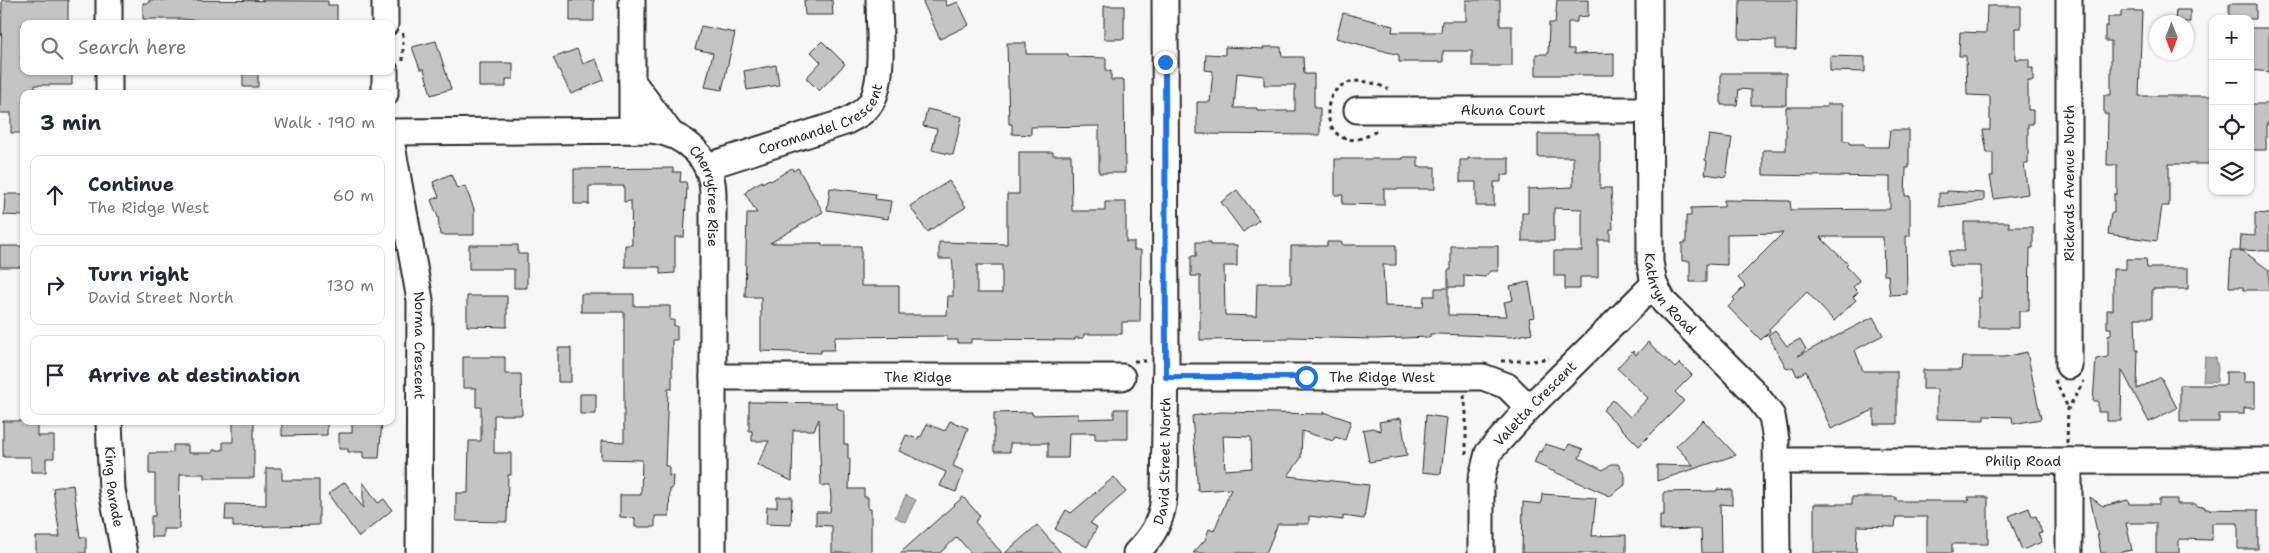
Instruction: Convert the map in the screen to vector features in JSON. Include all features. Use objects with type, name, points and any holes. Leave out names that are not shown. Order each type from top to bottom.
[{"type":"street","points":[[109,0],[109,20]]},
{"type":"street","points":[[385,0],[385,20]]},
{"type":"street","points":[[632,0],[632,130]]},
{"type":"street","name":"Coromandel Crescent","points":[[708,166],[845,122],[865,110],[872,100],[878,84],[879,0]]},
{"type":"street","name":"David Street North","points":[[1136,553],[1156,529],[1164,505],[1166,377],[1165,0]]},
{"type":"street","name":"Kathryn Road","points":[[1650,0],[1650,262],[1654,284],[1664,302],[1767,406],[1775,424],[1777,553]]},
{"type":"street","name":"Rickards Avenue North","points":[[2069,0],[2069,366]]},
{"type":"street","points":[[109,75],[109,90]]},
{"type":"street","points":[[385,75],[385,90]]},
{"type":"street","points":[[632,81],[671,134]]},
{"type":"street","name":"Akuna Court","points":[[1357,110],[1650,110]]},
{"type":"street","name":"Cherrytree Rise","points":[[395,132],[652,130],[671,134],[693,148],[708,166],[713,193],[713,553]]},
{"type":"street","name":"Norma Crescent","points":[[395,162],[420,300],[420,553]]},
{"type":"street","name":"Valetta Crescent","points":[[1481,553],[1481,481],[1486,460],[1495,444],[1654,284]]},
{"type":"street","name":"The Ridge","points":[[713,377],[1122,377]]},
{"type":"street","name":"The Ridge West","points":[[1166,377],[1483,377],[1507,386],[1529,408]]},
{"type":"street","name":"King Parade","points":[[110,425],[112,490],[124,553]]},
{"type":"street","name":"Philip Road","points":[[1777,461],[2269,461]]},
{"type":"street","points":[[2069,461],[2069,553]]},
{"type":"path","points":[[1494,361],[1533,361],[1554,356]]},
{"type":"shaded area","points":[[2205,357],[2216,358],[2218,368],[2217,382],[2203,381]]},
{"type":"shaded area","points":[[906,495],[916,500],[905,522],[895,517]]},
{"type":"building","points":[[2,0],[68,0],[68,20],[20,20],[20,75],[72,75],[72,85],[35,85],[35,90],[20,90],[20,133],[11,133],[11,113],[0,113]]},
{"type":"building","points":[[149,0],[328,1],[328,5],[337,5],[337,20],[143,19],[143,3],[149,3]]},
{"type":"building","points":[[570,0],[594,0],[594,21],[570,21]]},
{"type":"building","points":[[804,0],[832,0],[833,15],[805,15]]},
{"type":"building","points":[[922,0],[945,0],[947,6],[958,2],[969,25],[940,39]]},
{"type":"building","points":[[1466,0],[1500,0],[1500,26],[1512,26],[1512,66],[1472,66],[1472,51],[1443,51],[1443,62],[1399,62],[1399,55],[1336,38],[1343,13],[1393,26],[1392,32],[1441,32],[1442,21],[1466,21]]},
{"type":"building","points":[[1557,0],[1588,0],[1588,16],[1577,17],[1577,22],[1568,22],[1568,49],[1574,49],[1574,54],[1614,53],[1614,75],[1536,75],[1536,54],[1548,54],[1549,23],[1555,23]]},
{"type":"building","points":[[1740,0],[1797,0],[1796,49],[1776,49],[1776,40],[1739,39]]},
{"type":"building","points":[[2229,4],[2256,4],[2256,19],[2254,19],[2254,15],[2229,15]]},
{"type":"building","points":[[1104,6],[1124,6],[1124,39],[1104,39]]},
{"type":"building","points":[[1987,6],[2021,6],[2021,28],[2015,28],[2015,59],[2029,59],[2029,68],[2033,68],[2033,81],[2028,81],[2028,110],[2033,110],[2033,124],[2028,124],[2028,164],[2024,164],[2028,194],[1994,199],[1990,176],[1993,176],[1993,153],[1987,153],[1983,130],[1990,130],[1990,96],[1967,95],[1966,56],[1959,56],[1960,32],[1986,33]]},
{"type":"building","points":[[2176,10],[2190,10],[2190,15],[2176,15]]},
{"type":"building","points":[[2121,11],[2142,11],[2139,96],[2209,96],[2209,164],[2169,164],[2169,206],[2162,206],[2157,241],[2108,234],[2111,213],[2114,213],[2114,194],[2117,194],[2117,165],[2107,165],[2108,114],[2104,114],[2104,95],[2111,95],[2111,41],[2105,41],[2105,26],[2108,26],[2108,17],[2121,17]]},
{"type":"building","points":[[701,26],[735,33],[722,90],[705,87],[713,53],[695,49]]},
{"type":"building","points":[[2254,28],[2269,28],[2269,72],[2254,70]]},
{"type":"building","points":[[436,41],[451,89],[431,95],[424,69],[420,69],[412,47]]},
{"type":"building","points":[[822,41],[845,64],[819,91],[806,78],[821,62],[811,52]]},
{"type":"building","points":[[1007,43],[1026,43],[1026,54],[1068,54],[1068,57],[1106,58],[1106,71],[1111,71],[1111,80],[1124,80],[1125,173],[1099,173],[1099,126],[1031,127],[1031,135],[1012,134],[1012,124],[1009,124]]},
{"type":"building","points":[[1225,47],[1264,49],[1263,47],[1281,47],[1282,57],[1303,57],[1304,74],[1314,74],[1314,108],[1320,108],[1320,135],[1197,134],[1197,102],[1210,102],[1213,71],[1205,70],[1206,54],[1225,55]],"holes":[[[1237,73],[1264,76],[1264,85],[1295,85],[1295,111],[1257,111],[1257,108],[1234,108]]]},
{"type":"building","points":[[577,49],[583,64],[596,59],[604,80],[571,94],[553,58]]},
{"type":"building","points":[[1830,56],[1865,57],[1865,72],[1830,71]]},
{"type":"building","points":[[479,63],[513,63],[513,79],[506,79],[506,87],[479,87]]},
{"type":"building","points":[[776,65],[779,85],[747,90],[744,71]]},
{"type":"building","points":[[1721,73],[1786,73],[1786,105],[1751,105],[1751,90],[1739,89],[1737,105],[1721,105]]},
{"type":"building","points":[[243,75],[258,75],[258,87],[243,87]]},
{"type":"building","points":[[1827,104],[1843,104],[1843,141],[1850,141],[1850,144],[1864,144],[1864,147],[1888,147],[1890,130],[1909,130],[1909,168],[1906,168],[1905,196],[1910,196],[1910,236],[1906,236],[1907,294],[1890,295],[1888,275],[1884,275],[1883,237],[1820,237],[1848,264],[1846,266],[1860,281],[1853,287],[1858,292],[1853,297],[1856,300],[1834,321],[1807,292],[1769,329],[1770,331],[1761,340],[1728,307],[1735,300],[1733,298],[1745,286],[1738,278],[1783,233],[1727,234],[1727,265],[1706,264],[1706,282],[1690,282],[1690,261],[1682,261],[1682,243],[1686,243],[1686,216],[1691,216],[1691,208],[1724,207],[1724,200],[1790,201],[1791,210],[1890,209],[1890,177],[1763,175],[1763,150],[1786,150],[1786,107],[1827,107]]},
{"type":"building","points":[[2254,104],[2269,104],[2269,124],[2266,124],[2266,150],[2254,150]]},
{"type":"building","points":[[927,109],[962,117],[953,155],[932,150],[937,129],[923,126]]},
{"type":"building","points":[[1538,134],[1600,134],[1600,188],[1611,188],[1613,229],[1610,229],[1610,240],[1598,240],[1598,277],[1580,277],[1580,289],[1565,289],[1565,276],[1554,276],[1554,251],[1582,251],[1582,209],[1554,208],[1554,241],[1522,241],[1522,213],[1528,213],[1528,189],[1573,187],[1573,157],[1538,157]]},
{"type":"building","points":[[1709,135],[1732,138],[1726,177],[1705,174]]},
{"type":"building","points":[[1019,152],[1053,152],[1053,155],[1071,155],[1072,211],[1105,211],[1105,202],[1126,202],[1126,242],[1134,242],[1134,250],[1141,250],[1140,322],[1122,322],[1122,334],[1084,334],[1084,338],[1075,338],[1075,340],[971,339],[971,343],[958,343],[958,340],[947,340],[947,336],[835,337],[834,350],[821,350],[821,353],[761,351],[761,297],[745,297],[747,213],[757,213],[745,193],[750,188],[762,181],[762,183],[769,179],[771,181],[792,168],[793,171],[798,168],[823,212],[770,243],[822,243],[822,246],[861,246],[861,286],[899,286],[899,315],[947,315],[948,296],[953,296],[953,267],[952,259],[939,259],[939,242],[1007,244],[1007,194],[1019,194]],"holes":[[[977,265],[1002,265],[1002,293],[977,293]]]},
{"type":"building","points":[[1403,157],[1418,157],[1418,167],[1435,167],[1435,189],[1384,189],[1384,205],[1342,204],[1343,195],[1335,195],[1335,159],[1403,159]]},
{"type":"building","points":[[1468,158],[1509,158],[1509,175],[1501,175],[1501,182],[1494,182],[1494,206],[1476,206],[1476,182],[1460,182],[1460,160],[1468,160]]},
{"type":"building","points":[[673,168],[673,172],[681,172],[680,182],[686,182],[687,187],[684,237],[675,237],[675,273],[660,274],[660,267],[625,267],[625,245],[632,245],[631,201],[624,202],[624,186],[589,186],[589,204],[574,204],[574,169]]},
{"type":"building","points":[[451,174],[457,189],[465,186],[474,209],[474,235],[440,235],[438,217],[431,200],[439,197],[433,182]]},
{"type":"building","points":[[949,181],[966,207],[927,232],[910,206]]},
{"type":"building","points":[[830,188],[876,194],[875,199],[891,201],[888,219],[827,210]]},
{"type":"building","points":[[1237,190],[1259,220],[1243,232],[1221,202]]},
{"type":"building","points":[[1947,191],[1984,193],[1984,201],[1939,207],[1939,193],[1947,193]]},
{"type":"building","points":[[5,194],[20,194],[20,216],[4,215]]},
{"type":"building","points":[[2255,213],[2269,214],[2269,251],[2240,250],[2241,235],[2255,236]]},
{"type":"building","points":[[1964,222],[2009,222],[2009,227],[2033,227],[2033,248],[2030,248],[2029,311],[2019,311],[2019,328],[1978,328],[1978,298],[1981,298],[1981,266],[1949,266],[1949,251],[1964,251]]},
{"type":"building","points":[[1196,242],[1211,242],[1211,245],[1237,245],[1237,266],[1224,266],[1225,315],[1256,316],[1257,283],[1291,283],[1291,246],[1327,246],[1327,242],[1342,242],[1342,245],[1396,245],[1396,265],[1383,265],[1385,306],[1423,307],[1424,296],[1435,296],[1435,288],[1448,288],[1448,315],[1507,316],[1504,302],[1513,300],[1510,286],[1529,282],[1535,317],[1529,318],[1532,333],[1512,337],[1430,334],[1430,337],[1374,339],[1289,337],[1289,339],[1200,340],[1200,276],[1191,276],[1191,256],[1196,256]]},
{"type":"building","points":[[469,245],[518,245],[518,254],[527,254],[527,288],[514,288],[514,269],[469,269]]},
{"type":"building","points":[[0,246],[20,246],[20,267],[0,267]]},
{"type":"building","points":[[1451,246],[1498,246],[1498,271],[1490,271],[1485,277],[1464,275],[1464,287],[1448,287],[1448,270],[1451,270]]},
{"type":"building","points":[[2231,251],[2243,251],[2269,270],[2269,290],[2243,290],[2243,287],[2229,287]]},
{"type":"building","points":[[2126,259],[2146,259],[2147,268],[2188,268],[2188,289],[2152,289],[2152,318],[2135,318],[2136,350],[2138,350],[2137,389],[2161,377],[2177,408],[2149,422],[2122,370],[2121,421],[2107,421],[2107,412],[2098,412],[2098,401],[2093,401],[2096,359],[2108,357],[2108,336],[2111,335],[2111,328],[2107,328],[2107,310],[2113,310],[2113,269],[2126,269]]},
{"type":"building","points":[[581,294],[634,294],[634,306],[670,306],[670,320],[674,320],[674,326],[677,326],[677,340],[672,340],[672,389],[668,389],[665,466],[669,466],[669,476],[673,476],[672,489],[670,489],[669,516],[655,516],[655,527],[635,527],[635,518],[620,517],[620,495],[641,495],[642,460],[601,459],[601,441],[624,442],[624,312],[581,312]]},
{"type":"building","points":[[467,296],[507,296],[507,327],[467,326]]},
{"type":"building","points":[[1873,317],[1883,335],[1855,350],[1863,371],[1897,371],[1897,424],[1874,424],[1874,410],[1831,429],[1806,371],[1797,376],[1793,367],[1787,369],[1768,335],[1775,330],[1787,346],[1800,339],[1806,349],[1798,356]]},
{"type":"building","points":[[1648,342],[1675,368],[1680,363],[1692,375],[1675,392],[1684,401],[1639,446],[1603,410],[1613,400],[1630,417],[1648,398],[1617,368],[1633,351],[1636,355]]},
{"type":"building","points":[[558,348],[571,348],[571,382],[558,382]]},
{"type":"building","points":[[2027,352],[2041,419],[2013,424],[2012,417],[1984,416],[1984,420],[1937,419],[1937,389],[1923,389],[1923,370],[1961,370],[1962,357],[2004,357]]},
{"type":"building","points":[[463,357],[505,357],[505,374],[521,374],[522,415],[494,415],[494,453],[511,453],[511,475],[508,475],[507,522],[456,521],[456,493],[468,493],[469,441],[481,441],[481,407],[476,407],[476,388],[463,388]]},
{"type":"building","points":[[2226,372],[2244,372],[2244,382],[2255,382],[2255,408],[2244,408],[2244,414],[2219,414],[2219,422],[2180,422],[2180,385],[2226,385]]},
{"type":"building","points":[[580,394],[596,394],[596,414],[580,414]]},
{"type":"building","points":[[749,402],[837,403],[837,408],[844,411],[844,444],[848,444],[848,459],[850,459],[849,489],[864,489],[864,497],[868,497],[868,509],[871,509],[871,553],[832,553],[832,526],[816,525],[816,512],[830,512],[831,498],[830,486],[821,486],[819,419],[814,430],[793,430],[792,481],[757,465],[769,441],[752,441],[752,431],[749,431]]},
{"type":"building","points":[[1114,409],[1128,409],[1128,439],[1095,439],[1095,433],[1069,433],[1068,458],[1048,458],[1048,443],[1010,443],[1010,452],[994,452],[994,413],[1032,412],[1032,415],[1078,414],[1078,419],[1114,418]]},
{"type":"building","points":[[1221,412],[1324,414],[1324,412],[1351,421],[1345,440],[1335,437],[1333,441],[1302,431],[1301,458],[1288,476],[1369,485],[1364,519],[1343,516],[1343,520],[1309,516],[1309,524],[1278,524],[1266,553],[1193,553],[1205,540],[1209,529],[1214,531],[1231,489],[1198,491],[1192,416]],"holes":[[[1223,436],[1251,437],[1252,468],[1225,470]]]},
{"type":"building","points":[[1426,415],[1447,418],[1441,474],[1422,472]]},
{"type":"building","points":[[1401,418],[1407,456],[1369,462],[1363,430],[1372,428],[1381,431],[1379,422]]},
{"type":"building","points":[[1703,420],[1736,455],[1657,481],[1657,465],[1694,466],[1676,446]]},
{"type":"building","points":[[3,421],[20,421],[20,425],[37,425],[37,436],[54,436],[54,458],[46,458],[46,472],[31,472],[31,457],[3,457]]},
{"type":"building","points":[[950,421],[968,428],[953,466],[964,471],[956,492],[940,486],[946,472],[899,451],[906,435],[918,439],[919,436],[921,437],[927,424],[945,431]]},
{"type":"building","points":[[233,425],[254,425],[254,478],[204,478],[204,474],[180,474],[179,529],[163,529],[163,537],[151,537],[151,516],[155,516],[155,474],[149,474],[149,453],[173,453],[173,445],[188,445],[188,453],[213,453],[213,450],[223,450],[223,442],[233,442]]},
{"type":"building","points":[[282,425],[327,425],[327,435],[282,436]]},
{"type":"building","points":[[352,425],[382,425],[379,458],[363,458],[363,452],[348,452],[348,449],[339,449],[339,433],[352,433]]},
{"type":"building","points":[[1545,444],[1566,450],[1569,444],[1583,449],[1579,458],[1603,470],[1611,464],[1618,464],[1625,476],[1625,485],[1610,496],[1534,463],[1539,451],[1542,452]]},
{"type":"building","points":[[266,468],[282,468],[282,480],[319,480],[319,525],[233,527],[233,520],[225,520],[226,504],[266,505]]},
{"type":"building","points":[[1114,477],[1126,492],[1090,523],[1097,527],[1087,547],[1055,529],[1066,510],[1071,513]]},
{"type":"building","points":[[345,482],[363,508],[363,482],[378,503],[384,499],[392,510],[359,537],[328,494]]},
{"type":"building","points":[[73,485],[80,537],[86,537],[86,553],[36,553],[36,537],[60,537],[53,488]]},
{"type":"building","points":[[1717,489],[1732,490],[1732,505],[1720,504],[1721,553],[1702,553],[1701,529],[1660,530],[1660,515],[1664,515],[1664,492],[1717,491]]},
{"type":"building","points":[[1542,494],[1596,498],[1592,536],[1626,535],[1626,553],[1522,553],[1523,502],[1541,504]]},
{"type":"building","points":[[777,497],[792,497],[791,525],[766,524],[767,507],[777,507]]},
{"type":"building","points":[[963,497],[980,516],[975,522],[1002,553],[971,553],[957,537],[940,553],[900,553]]},
{"type":"building","points":[[1852,497],[1896,497],[1896,501],[1969,501],[1968,497],[1988,497],[1988,544],[1952,544],[1952,553],[1927,553],[1927,517],[1896,517],[1895,527],[1857,526],[1856,553],[1814,553],[1814,504],[1852,504]]},
{"type":"building","points":[[2090,497],[2103,506],[2128,500],[2129,504],[2159,504],[2159,499],[2177,499],[2177,504],[2196,504],[2196,506],[2205,507],[2205,509],[2258,510],[2258,549],[2238,549],[2238,523],[2212,523],[2212,540],[2179,539],[2179,553],[2156,553],[2156,523],[2126,523],[2132,550],[2117,553],[2101,553]]},
{"type":"building","points":[[2029,508],[2032,517],[2036,516],[2042,533],[2038,534],[2042,542],[2022,550],[2009,516]]},
{"type":"building","points":[[1037,525],[1061,553],[1005,553]]},
{"type":"route","points":[[1165,62],[1166,377],[1306,377]]}]
